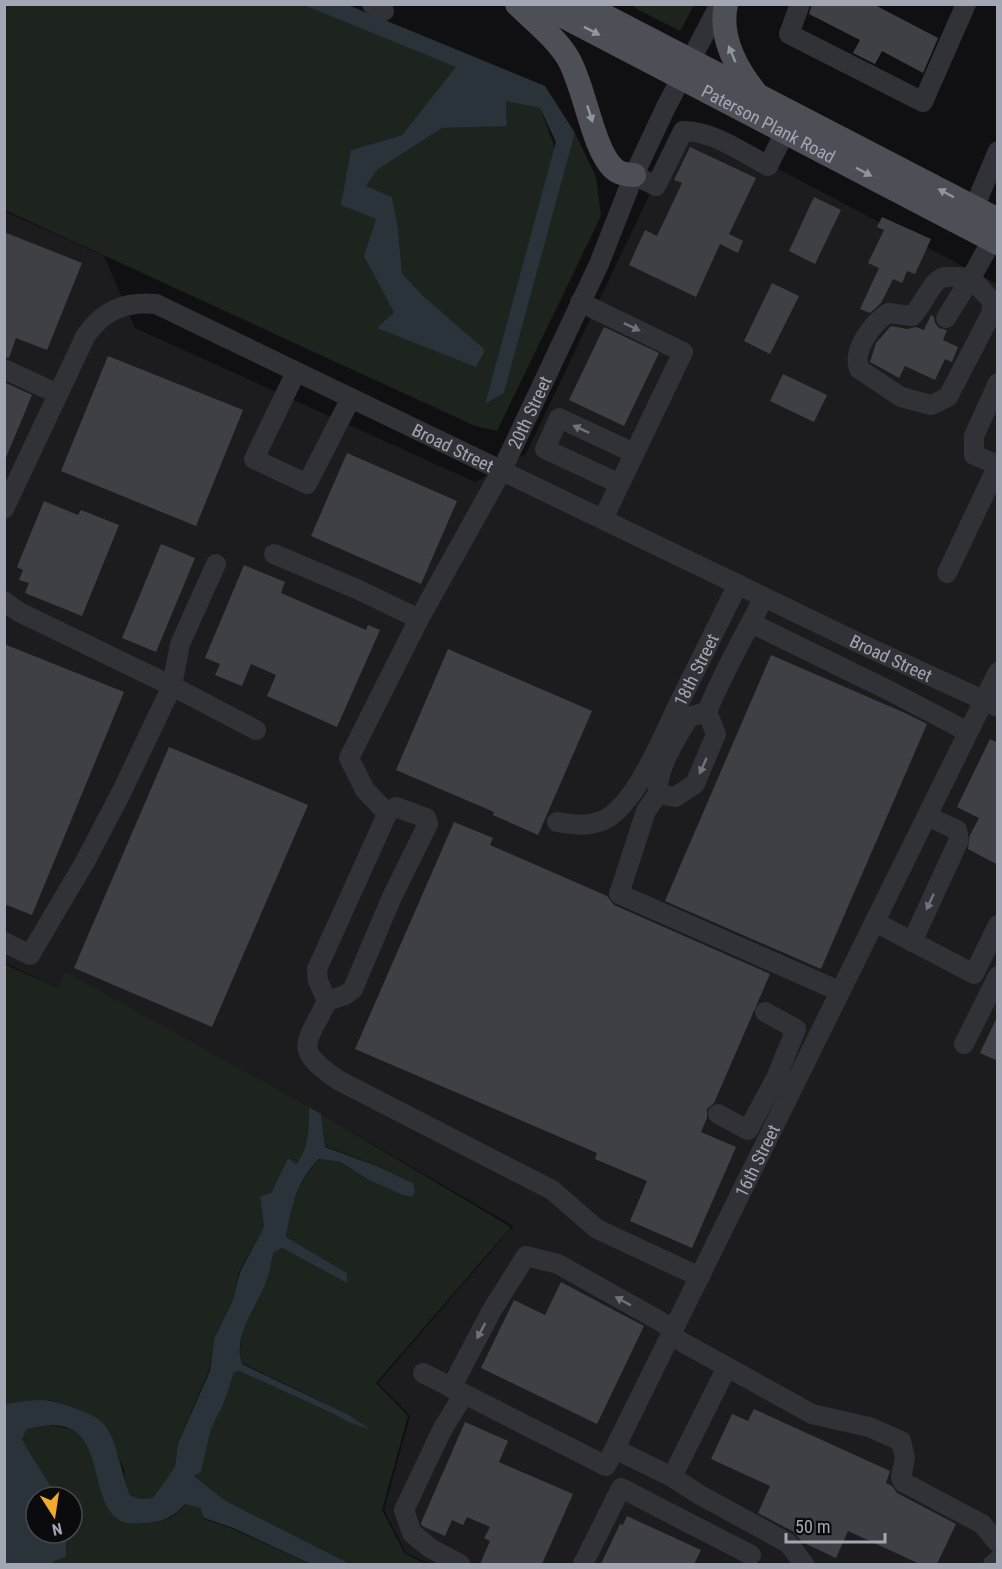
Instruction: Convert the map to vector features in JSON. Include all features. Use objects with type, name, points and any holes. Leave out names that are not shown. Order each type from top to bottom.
[{"type":"main road","points":[[517,4],[556,43],[568,59],[580,86],[601,148],[610,164],[620,173],[634,175]]},
{"type":"main road","name":"Paterson Plank Road","points":[[540,4],[686,69],[758,96],[974,208],[996,234]]},
{"type":"main road","name":"Paterson Plank Road","points":[[582,4],[659,45],[686,69],[785,132],[996,234]]},
{"type":"main road","points":[[621,4],[659,45]]},
{"type":"main road","points":[[718,8],[724,13],[727,44],[740,72],[758,96]]},
{"type":"street","points":[[800,4],[789,34],[923,102],[966,4]]},
{"type":"street","name":"20th Street","points":[[388,814],[365,790],[349,758],[419,619],[502,470],[598,264],[634,175],[718,8]]},
{"type":"street","points":[[634,175],[656,186],[683,131],[706,134],[768,166],[785,132]]},
{"type":"street","points":[[974,208],[998,151]]},
{"type":"street","points":[[946,318],[996,234]]},
{"type":"street","points":[[942,278],[971,278],[993,302],[991,314],[948,398],[931,405],[901,397],[859,369],[857,362],[859,352],[880,318],[888,313],[912,316],[918,311],[937,281],[942,278]]},
{"type":"street","points":[[580,302],[682,352],[603,519]]},
{"type":"street","name":"Broad Street","points":[[6,502],[86,335],[94,324],[116,308],[135,303],[156,304],[990,704]]},
{"type":"street","points":[[4,369],[58,394]]},
{"type":"street","points":[[296,372],[254,459],[307,484],[351,398]]},
{"type":"street","points":[[947,573],[998,465],[974,454],[974,436],[998,383]]},
{"type":"street","points":[[620,484],[545,448],[559,418],[634,453]]},
{"type":"street","points":[[274,554],[359,590],[419,619]]},
{"type":"street","points":[[4,942],[30,955],[86,860],[172,686],[180,644],[216,564]]},
{"type":"street","name":"18th Street","points":[[556,822],[586,825],[597,823],[616,812],[641,779],[738,584]]},
{"type":"street","points":[[658,794],[675,797],[695,784],[716,734],[707,712],[717,686],[764,597]]},
{"type":"street","points":[[4,601],[19,612],[172,686],[256,730]]},
{"type":"street","points":[[751,623],[968,732]]},
{"type":"street","name":"16th Street","points":[[610,1457],[968,732],[990,704],[998,672]]},
{"type":"street","points":[[707,712],[689,717],[668,757],[657,783],[658,794],[646,811],[619,894],[839,991]]},
{"type":"street","points":[[327,1001],[318,981],[316,969],[388,814],[396,807],[426,818],[428,824],[391,899],[353,989],[345,995],[327,1001],[306,1045],[308,1054],[315,1064],[338,1080],[552,1190],[597,1229],[700,1276]]},
{"type":"street","points":[[912,942],[959,840],[957,830],[927,816]]},
{"type":"street","points":[[875,922],[974,974],[998,925]]},
{"type":"street","points":[[964,1044],[998,976]]},
{"type":"street","points":[[718,1114],[748,1130],[776,1078],[796,1029],[765,1012]]},
{"type":"street","points":[[776,1078],[793,1089]]},
{"type":"street","points":[[460,1564],[430,1548],[412,1533],[404,1509],[441,1430],[492,1310],[526,1256],[558,1264],[727,1367],[812,1414],[869,1427],[901,1441],[905,1458],[901,1477],[903,1482],[982,1524],[998,1543]]},
{"type":"street","points":[[672,1477],[727,1367]]},
{"type":"street","points":[[423,1373],[457,1391],[610,1457],[672,1477],[788,1543],[804,1564]]},
{"type":"street","points":[[610,1457],[621,1488],[751,1555]]},
{"type":"street","points":[[583,1564],[621,1488]]},
{"type":"street","points":[[993,1564],[998,1560]]},
{"type":"shaded area","points":[[304,4],[457,67],[402,135],[351,150],[376,219],[394,312],[377,328],[423,296],[402,273],[398,228],[392,197],[366,186],[377,170],[442,128],[507,125],[506,101],[540,108],[555,148],[485,404],[504,393],[575,133],[596,177],[601,216],[497,431],[473,425],[5,210],[5,5]]},
{"type":"shaded area","points":[[304,5],[348,5],[545,86],[575,133],[504,393],[485,404],[556,142],[540,108],[506,101],[507,126],[442,128],[377,170],[366,186],[392,197],[398,228],[402,273],[423,296],[485,350],[476,367],[377,328],[394,312],[364,256],[376,219],[341,205],[351,150],[402,135],[456,67]]},
{"type":"shaded area","points":[[633,5],[694,5],[680,31]]},
{"type":"shaded area","points":[[685,120],[997,284],[997,1564],[429,1564],[406,1553],[384,1510],[410,1416],[378,1383],[513,1226],[309,1107],[67,973],[58,988],[5,963],[4,211],[104,256],[135,328],[475,482],[526,454]]},
{"type":"shaded area","points":[[4,964],[58,988],[66,972],[309,1107],[304,1151],[296,1164],[288,1158],[271,1193],[260,1196],[264,1227],[239,1272],[232,1302],[214,1339],[209,1371],[178,1442],[175,1467],[153,1498],[140,1499],[130,1495],[125,1484],[124,1470],[102,1422],[80,1410],[50,1400],[5,1404]]},
{"type":"shaded area","points":[[309,1107],[321,1114],[325,1147],[377,1166],[413,1183],[415,1192],[412,1197],[402,1195],[369,1180],[340,1162],[319,1159],[300,1185],[286,1237],[347,1273],[347,1283],[282,1248],[274,1252],[267,1280],[247,1321],[240,1342],[242,1364],[349,1415],[371,1430],[348,1422],[239,1371],[234,1373],[224,1403],[211,1429],[201,1472],[194,1476],[226,1501],[350,1564],[311,1564],[233,1528],[204,1518],[200,1508],[185,1504],[177,1512],[162,1520],[151,1523],[127,1523],[112,1514],[104,1499],[86,1444],[75,1431],[56,1425],[27,1429],[22,1439],[50,1485],[24,1485],[24,1545],[66,1545],[66,1557],[53,1564],[5,1564],[5,1404],[46,1400],[78,1409],[98,1419],[107,1429],[116,1447],[130,1495],[140,1499],[153,1498],[175,1467],[178,1443],[210,1371],[214,1339],[232,1302],[240,1272],[264,1227],[260,1196],[271,1193],[288,1158],[296,1164],[304,1151],[309,1123]]},
{"type":"shaded area","points":[[321,1114],[511,1227],[376,1383],[408,1416],[382,1510],[405,1554],[426,1564],[350,1564],[226,1501],[194,1476],[201,1472],[211,1429],[224,1403],[234,1373],[239,1371],[348,1422],[369,1429],[349,1415],[242,1363],[240,1352],[244,1331],[267,1280],[274,1252],[282,1248],[347,1283],[347,1273],[286,1237],[300,1185],[320,1159],[339,1162],[369,1180],[402,1195],[412,1197],[415,1192],[413,1183],[378,1166],[325,1146]]},
{"type":"shaded area","points":[[43,1425],[70,1429],[79,1434],[90,1451],[108,1506],[117,1516],[130,1522],[150,1523],[165,1520],[185,1504],[200,1508],[204,1519],[233,1529],[310,1564],[53,1564],[66,1557],[67,1545],[84,1545],[84,1485],[50,1485],[22,1439],[27,1429]]},
{"type":"building","points":[[812,4],[873,4],[938,38],[923,73],[882,51],[875,64],[853,53],[860,40],[809,14]]},
{"type":"building","points":[[690,147],[756,178],[729,234],[743,241],[738,253],[720,244],[696,297],[629,265],[645,230],[657,236],[682,183],[674,180]]},
{"type":"building","points":[[814,197],[841,210],[815,264],[789,251]]},
{"type":"building","points":[[882,217],[931,239],[915,274],[907,271],[902,283],[893,279],[881,303],[870,313],[860,309],[879,268],[868,263],[884,230],[877,227]]},
{"type":"building","points":[[4,232],[82,263],[47,350],[16,338],[9,358],[4,357]]},
{"type":"building","points":[[772,283],[799,296],[770,354],[744,341]]},
{"type":"building","points":[[931,315],[939,328],[947,330],[943,340],[958,347],[952,362],[945,359],[935,380],[905,366],[899,378],[870,362],[876,343],[891,326],[907,329],[916,327],[924,330]]},
{"type":"building","points":[[604,327],[659,353],[624,426],[569,400]]},
{"type":"building","points":[[108,356],[243,410],[196,526],[61,471]]},
{"type":"building","points":[[783,374],[827,395],[814,422],[770,401]]},
{"type":"building","points":[[4,382],[32,395],[5,460],[4,460]]},
{"type":"building","points":[[347,453],[457,501],[421,584],[311,536]]},
{"type":"building","points":[[44,501],[78,515],[81,510],[119,525],[82,616],[25,593],[29,583],[19,580],[23,570],[17,567]]},
{"type":"building","points":[[161,544],[195,558],[156,652],[122,638]]},
{"type":"building","points":[[244,565],[285,582],[281,593],[366,630],[368,625],[380,630],[337,727],[267,696],[276,675],[251,664],[242,686],[215,675],[220,664],[205,658]]},
{"type":"building","points":[[4,644],[124,692],[32,915],[4,904]]},
{"type":"building","points":[[448,649],[592,711],[538,835],[493,815],[494,812],[396,770]]},
{"type":"building","points":[[771,655],[927,724],[821,969],[665,901]]},
{"type":"building","points":[[990,739],[998,743],[998,865],[968,849],[970,835],[979,818],[957,807]]},
{"type":"building","points":[[169,747],[308,805],[212,1027],[74,968]]},
{"type":"building","points":[[454,822],[493,838],[490,845],[607,896],[614,905],[770,974],[714,1103],[707,1109],[707,1118],[701,1132],[736,1147],[692,1248],[630,1221],[647,1181],[595,1159],[597,1153],[355,1049]]},
{"type":"building","points":[[998,1015],[998,1061],[980,1053]]},
{"type":"building","points":[[561,1282],[644,1326],[597,1424],[481,1368],[514,1300],[545,1315]]},
{"type":"building","points":[[754,1409],[890,1471],[886,1483],[892,1486],[897,1493],[956,1524],[937,1564],[920,1564],[848,1531],[836,1558],[802,1542],[794,1532],[758,1513],[770,1486],[711,1459],[732,1414],[748,1421]]},
{"type":"building","points":[[465,1422],[508,1441],[499,1462],[573,1494],[542,1564],[480,1564],[490,1541],[484,1538],[490,1527],[467,1517],[463,1525],[452,1520],[445,1536],[422,1526],[421,1523]]},
{"type":"building","points":[[627,1516],[701,1550],[694,1564],[601,1564],[620,1524],[623,1525]]}]
